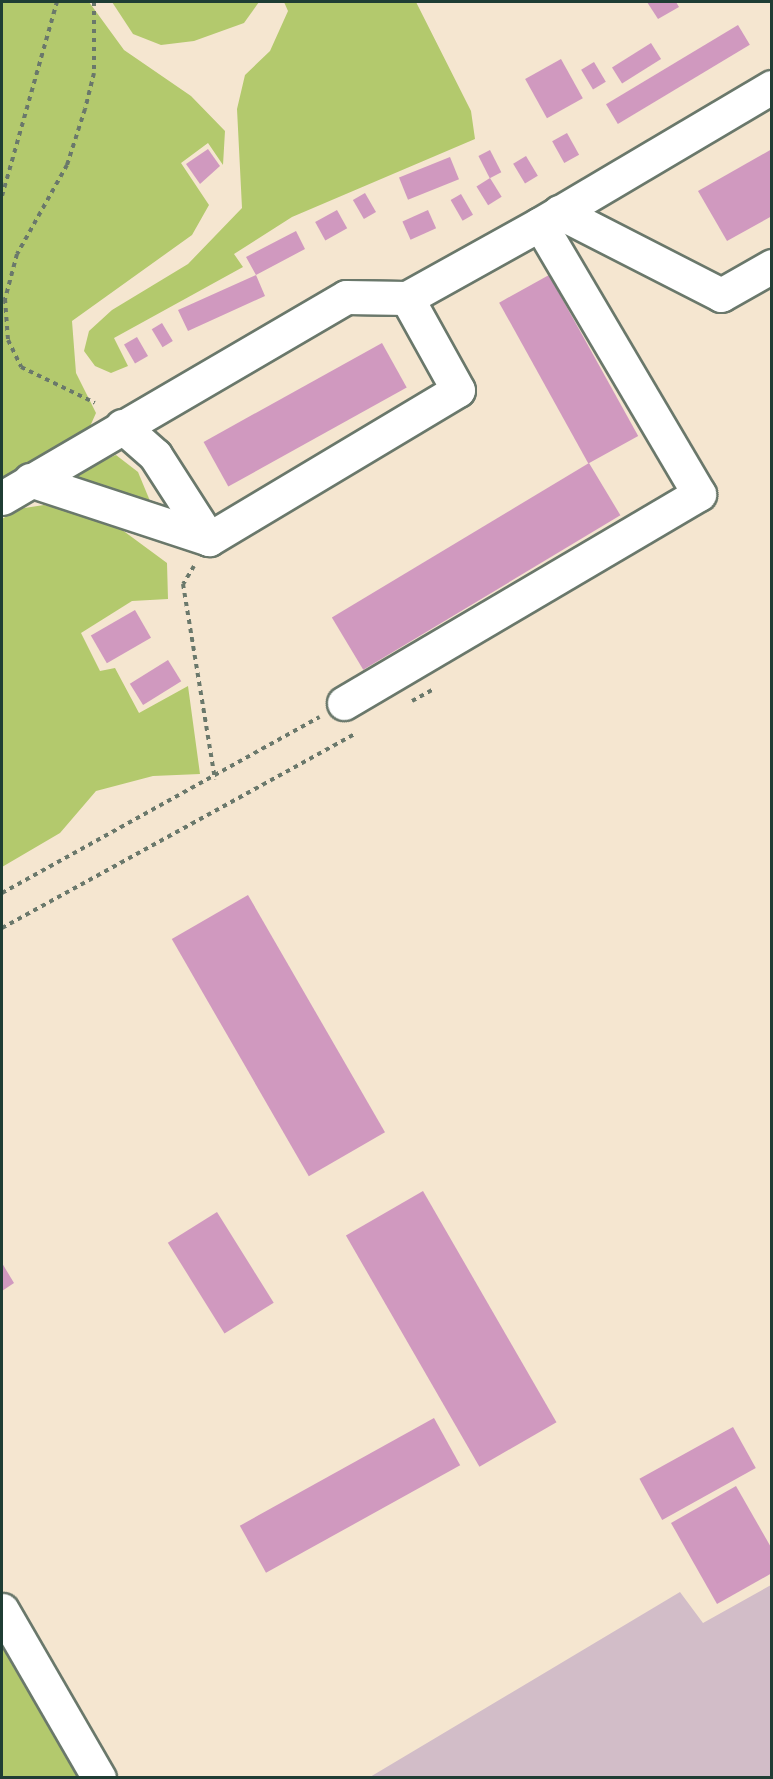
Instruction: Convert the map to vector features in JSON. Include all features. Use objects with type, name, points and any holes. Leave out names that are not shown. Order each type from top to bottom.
[{"type":"street","points":[[2,498],[346,297],[407,298],[550,218],[771,87]]},
{"type":"street","points":[[550,218],[721,295],[771,266]]},
{"type":"street","points":[[344,703],[699,494],[550,218]]},
{"type":"street","points":[[30,480],[209,539],[458,390],[407,298]]},
{"type":"street","points":[[122,426],[155,454],[209,539]]},
{"type":"street","points":[[2,1610],[99,1778]]},
{"type":"path","points":[[2,196],[57,2]]},
{"type":"path","points":[[94,2],[94,73],[85,109],[68,165],[17,254],[5,298],[8,340],[21,367],[95,403]]},
{"type":"path","points":[[209,539],[183,584],[215,779]]},
{"type":"path","points":[[2,893],[215,779],[344,703]]},
{"type":"shaded area","points":[[771,1585],[771,1777],[370,1777],[680,1592],[703,1623]]},
{"type":"green space","points":[[2,2],[89,2],[124,50],[191,96],[225,131],[223,165],[208,143],[181,163],[209,205],[192,235],[72,321],[76,373],[96,413],[88,431],[2,481]]},
{"type":"green space","points":[[112,2],[259,2],[244,23],[194,41],[161,45],[133,34]]},
{"type":"green space","points":[[284,2],[416,2],[471,111],[475,139],[292,217],[234,254],[243,267],[114,338],[128,366],[111,373],[95,366],[84,351],[89,331],[112,310],[188,264],[242,208],[237,109],[245,75],[270,51],[288,11]]},
{"type":"green space","points":[[116,455],[138,472],[150,501],[140,503],[69,476]]},
{"type":"green space","points":[[44,505],[110,521],[167,563],[168,599],[132,601],[81,633],[100,671],[115,668],[139,713],[188,686],[200,774],[153,776],[96,791],[60,833],[2,867],[2,519],[18,509]]},
{"type":"green space","points":[[2,1635],[83,1777],[2,1777]]},
{"type":"building","points":[[647,2],[676,2],[679,7],[658,19]]},
{"type":"building","points":[[738,25],[750,45],[618,124],[606,104]]},
{"type":"building","points":[[651,43],[661,59],[622,83],[612,67]]},
{"type":"building","points":[[561,59],[583,98],[547,118],[525,79]]},
{"type":"building","points":[[594,62],[606,82],[593,89],[581,70]]},
{"type":"building","points":[[567,133],[579,155],[564,163],[552,141]]},
{"type":"building","points":[[208,149],[220,166],[200,184],[186,164]]},
{"type":"building","points":[[772,149],[772,216],[727,241],[698,191]]},
{"type":"building","points":[[490,150],[501,172],[490,178],[478,156]]},
{"type":"building","points":[[526,156],[538,176],[525,183],[513,164]]},
{"type":"building","points":[[450,157],[459,179],[408,200],[399,178]]},
{"type":"building","points":[[490,178],[502,197],[488,205],[476,186]]},
{"type":"building","points":[[365,193],[376,212],[364,219],[353,200]]},
{"type":"building","points":[[461,194],[473,215],[463,221],[451,200]]},
{"type":"building","points":[[337,210],[347,228],[325,240],[315,222]]},
{"type":"building","points":[[428,210],[436,228],[411,240],[402,221]]},
{"type":"building","points":[[296,231],[305,249],[256,275],[246,257]]},
{"type":"building","points":[[256,275],[265,296],[188,331],[178,310]]},
{"type":"building","points":[[549,275],[638,436],[588,464],[499,303]]},
{"type":"building","points":[[162,323],[173,341],[163,347],[152,329]]},
{"type":"building","points":[[137,337],[148,356],[135,364],[124,344]]},
{"type":"building","points":[[382,343],[407,388],[228,487],[204,442]]},
{"type":"building","points":[[589,463],[620,515],[363,670],[332,618]]},
{"type":"building","points":[[135,610],[151,638],[107,663],[91,636]]},
{"type":"building","points":[[168,660],[181,681],[143,705],[130,684]]},
{"type":"building","points":[[248,895],[385,1132],[309,1176],[172,939]]},
{"type":"building","points":[[423,1191],[556,1422],[479,1467],[346,1236]]},
{"type":"building","points":[[217,1212],[274,1303],[225,1333],[168,1243]]},
{"type":"building","points":[[2,1263],[14,1283],[2,1291]]},
{"type":"building","points":[[434,1418],[460,1465],[266,1573],[240,1526]]},
{"type":"building","points":[[733,1427],[756,1468],[662,1520],[639,1479]]},
{"type":"building","points":[[736,1486],[772,1549],[772,1573],[717,1604],[671,1523]]}]
